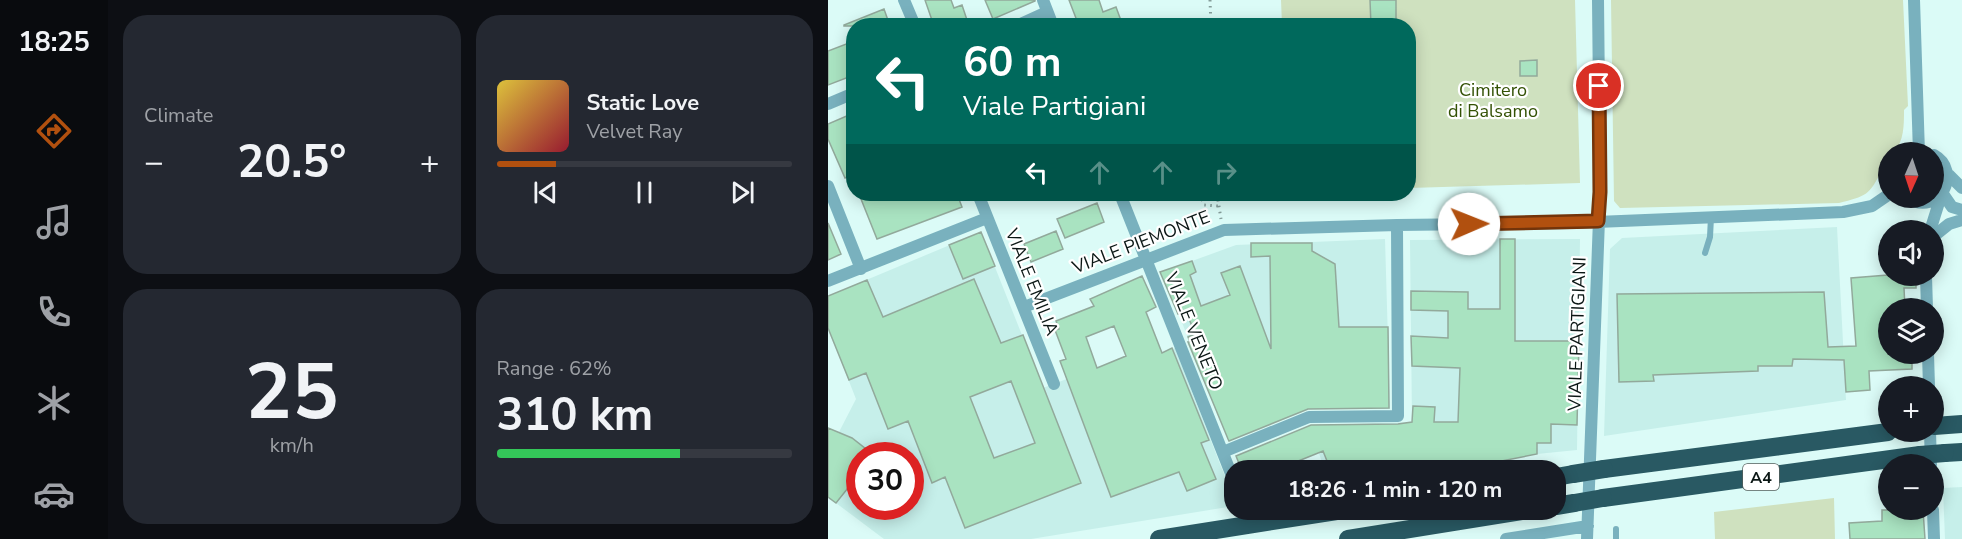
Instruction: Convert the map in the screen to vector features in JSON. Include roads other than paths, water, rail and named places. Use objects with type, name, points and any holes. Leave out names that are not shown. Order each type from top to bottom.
[{"type":"highway","points":[[1944,427],[1962,424]]},
{"type":"highway","name":"A4","points":[[1566,475],[1878,433]]},
{"type":"highway","name":"A4","points":[[1566,504],[1878,464]]},
{"type":"highway","points":[[1159,539],[1280,520]]},
{"type":"highway","points":[[1348,539],[1466,520]]},
{"type":"street","points":[[904,0],[912,18]]},
{"type":"street","name":"VIALE PARTIGIANI","points":[[1587,539],[1600,192],[1598,0]]},
{"type":"street","points":[[1914,0],[1919,142]]},
{"type":"street","points":[[1028,18],[1045,6]]},
{"type":"street","points":[[828,104],[846,96]]},
{"type":"street","points":[[1944,164],[1949,175],[1962,188]]},
{"type":"street","points":[[1944,192],[1949,175]]},
{"type":"street","points":[[828,186],[861,269]]},
{"type":"street","points":[[1944,197],[1952,207],[1962,210]]},
{"type":"street","name":"VIALE EMILIA","points":[[981,201],[1054,384]]},
{"type":"street","name":"VIALE VENETO","points":[[1123,201],[1226,460]]},
{"type":"street","name":"VIALE PIEMONTE","points":[[1024,307],[1224,230],[1711,218],[1843,212],[1872,206],[1878,202]]},
{"type":"street","points":[[828,281],[987,218]]},
{"type":"street","points":[[1944,228],[1962,219]]},
{"type":"street","points":[[1223,452],[1309,417],[1398,416],[1397,225]]},
{"type":"street","points":[[1933,520],[1934,539]]},
{"type":"street","points":[[1506,539],[1588,526]]},
{"type":"lane","points":[[1706,253],[1711,218]]},
{"type":"lane","points":[[1616,529],[1616,539]]},
{"type":"park label","name":"Cimitero di Balsamo","points":[[1493,100]]}]
